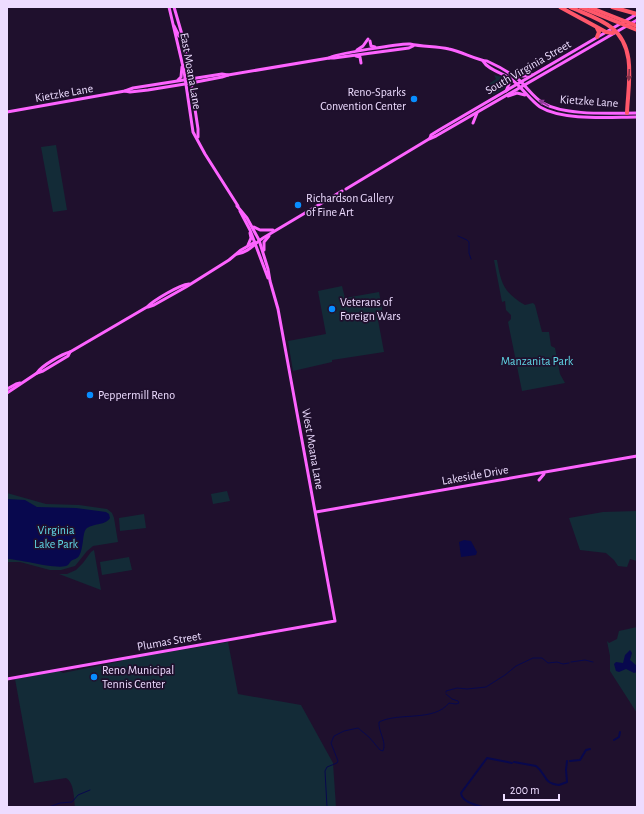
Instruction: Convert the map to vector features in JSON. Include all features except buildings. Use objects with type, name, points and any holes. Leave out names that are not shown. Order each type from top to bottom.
[{"type":"highway","points":[[560,7],[606,32],[613,33]]},
{"type":"highway","points":[[570,7],[611,27],[622,39],[628,57],[627,113]]},
{"type":"highway","points":[[580,7],[614,20],[637,26]]},
{"type":"highway","points":[[589,7],[637,30]]},
{"type":"highway","points":[[612,7],[637,14]]},
{"type":"highway","points":[[592,24],[598,30],[597,37]]},
{"type":"main road","name":"East Moana Lane","points":[[169,7],[182,62],[192,127],[203,150],[250,229],[255,243]]},
{"type":"main road","name":"East Moana Lane","points":[[174,7],[191,81],[198,138]]},
{"type":"main road","name":"South Virginia Street","points":[[522,83],[533,79],[597,37],[637,14]]},
{"type":"main road","name":"South Virginia Street","points":[[430,138],[435,137],[501,98],[538,72],[637,20]]},
{"type":"main road","points":[[173,25],[179,36],[182,38]]},
{"type":"main road","points":[[354,52],[369,40],[370,46],[383,48]]},
{"type":"main road","name":"Kietzke Lane","points":[[329,58],[332,55],[408,44],[413,46],[430,46],[449,49],[465,53],[488,62],[512,75],[547,104],[562,110],[574,112],[637,113]]},
{"type":"main road","name":"Kietzke Lane","points":[[7,112],[125,91],[136,91],[329,58],[409,48],[413,46]]},
{"type":"main road","points":[[344,56],[359,56],[360,63]]},
{"type":"main road","name":"Kietzke Lane","points":[[483,61],[485,65],[507,76],[519,85],[530,99],[547,110],[564,115],[637,117]]},
{"type":"main road","points":[[176,81],[181,77],[182,62]]},
{"type":"main road","points":[[189,71],[192,74],[205,77]]},
{"type":"main road","points":[[512,75],[524,76],[538,72]]},
{"type":"main road","name":"Kietzke Lane","points":[[191,81],[222,74],[228,75]]},
{"type":"main road","points":[[506,91],[509,82],[507,76]]},
{"type":"main road","points":[[531,92],[530,86],[533,79]]},
{"type":"main road","name":"Kietzke Lane","points":[[125,91],[130,88],[176,81],[185,82]]},
{"type":"main road","name":"South Virginia Street","points":[[346,189],[430,138],[439,130],[519,85]]},
{"type":"main road","points":[[501,98],[519,93],[530,99]]},
{"type":"main road","points":[[473,123],[477,112]]},
{"type":"main road","points":[[237,254],[245,252],[259,240],[342,191]]},
{"type":"main road","name":"East Moana Lane","points":[[237,206],[252,225],[259,240]]},
{"type":"main road","points":[[252,225],[260,230],[275,230]]},
{"type":"main road","points":[[248,245],[251,236],[250,229]]},
{"type":"main road","points":[[264,255],[264,242],[275,230]]},
{"type":"main road","name":"West Moana Lane","points":[[259,240],[279,312],[335,621]]},
{"type":"main road","points":[[7,389],[43,371],[68,356],[70,352],[147,307],[154,305],[186,287],[237,254],[248,245],[255,243]]},
{"type":"main road","name":"West Moana Lane","points":[[255,243],[264,270],[270,281]]},
{"type":"main road","points":[[7,393],[20,383]]},
{"type":"main road","name":"Lakeside Drive","points":[[316,512],[637,456]]},
{"type":"main road","points":[[539,480],[546,473]]},
{"type":"main road","name":"Plumas Street","points":[[7,679],[335,621]]},
{"type":"green space","points":[[494,75],[506,78],[508,83],[505,88],[493,95],[491,92],[490,83],[496,79]]},
{"type":"green space","points":[[56,145],[67,210],[53,212],[41,147]]},
{"type":"green space","name":"Manzanita Park","points":[[494,260],[497,260],[504,286],[512,296],[525,305],[533,303],[535,305],[542,332],[549,332],[551,346],[555,348],[560,374],[565,383],[522,391],[508,322],[511,319],[511,315],[506,310],[505,301],[502,302]]},
{"type":"green space","points":[[342,286],[345,298],[379,292],[384,319],[378,320],[384,352],[332,360],[332,362],[293,371],[288,341],[326,334],[318,291]]},
{"type":"green space","points":[[227,491],[230,501],[213,504],[211,494]]},
{"type":"green space","name":"Virginia Lake Park","points":[[7,493],[46,504],[79,505],[107,509],[112,513],[114,518],[118,542],[93,546],[75,566],[61,570],[50,570],[20,562],[7,562]]},
{"type":"green space","points":[[637,511],[637,561],[630,559],[627,567],[618,566],[606,553],[580,550],[569,518],[603,512]]},
{"type":"green space","points":[[144,514],[146,528],[120,531],[119,518]]},
{"type":"green space","name":"Virginia Lake Park","points":[[94,550],[101,590],[59,574],[67,574],[76,570]]},
{"type":"green space","points":[[129,557],[132,570],[102,575],[100,562]]},
{"type":"green space","points":[[637,627],[637,713],[610,671],[610,656],[607,641],[609,643],[617,639],[619,631]]},
{"type":"green space","points":[[228,642],[238,694],[301,705],[333,763],[336,807],[75,807],[71,783],[66,778],[34,783],[15,679],[60,671],[63,673],[122,660]]},
{"type":"shaded area","name":"Virginia Lake Park","points":[[7,499],[25,500],[37,507],[76,508],[106,512],[109,514],[110,518],[108,521],[86,529],[81,553],[68,565],[57,567],[7,559]]},
{"type":"shaded area","points":[[464,540],[471,541],[477,552],[476,555],[461,557],[459,542]]},
{"type":"shaded area","points":[[630,650],[632,653],[630,660],[637,666],[637,672],[634,673],[626,669],[619,672],[616,671],[614,664],[616,662],[623,663],[625,655]]},
{"type":"waterway","points":[[458,236],[469,242],[469,253],[471,259]]},
{"type":"waterway","points":[[446,692],[457,688],[467,689],[486,687],[516,666],[533,658],[542,658],[548,663],[569,663]]},
{"type":"waterway","points":[[571,662],[585,660],[593,662]]},
{"type":"waterway","points":[[327,807],[325,771],[327,767],[337,763],[338,761],[331,743],[334,736],[344,731],[358,728],[369,737],[380,750],[383,751],[384,744],[379,722],[396,717],[435,713],[443,709],[449,703],[459,703],[446,694]]},
{"type":"waterway","points":[[614,740],[619,737],[620,732]]},
{"type":"waterway","points":[[570,761],[580,760],[586,750],[590,749]]},
{"type":"waterway","points":[[482,807],[466,801],[461,793],[487,758],[512,763]]},
{"type":"waterway","points":[[514,762],[536,766],[547,780],[559,785],[567,782],[567,761]]},
{"type":"waterway","points":[[49,807],[60,803],[72,802],[78,795],[90,790]]},
{"type":"place","name":"Reno-Sparks Convention Center","points":[[414,99]]},
{"type":"place","name":"Richardson Gallery of Fine Art","points":[[298,205]]},
{"type":"place","name":"Veterans of Foreign Wars","points":[[332,309]]},
{"type":"place","name":"Peppermill Reno","points":[[90,395]]},
{"type":"place","name":"Reno Municipal Tennis Center","points":[[94,677]]}]
